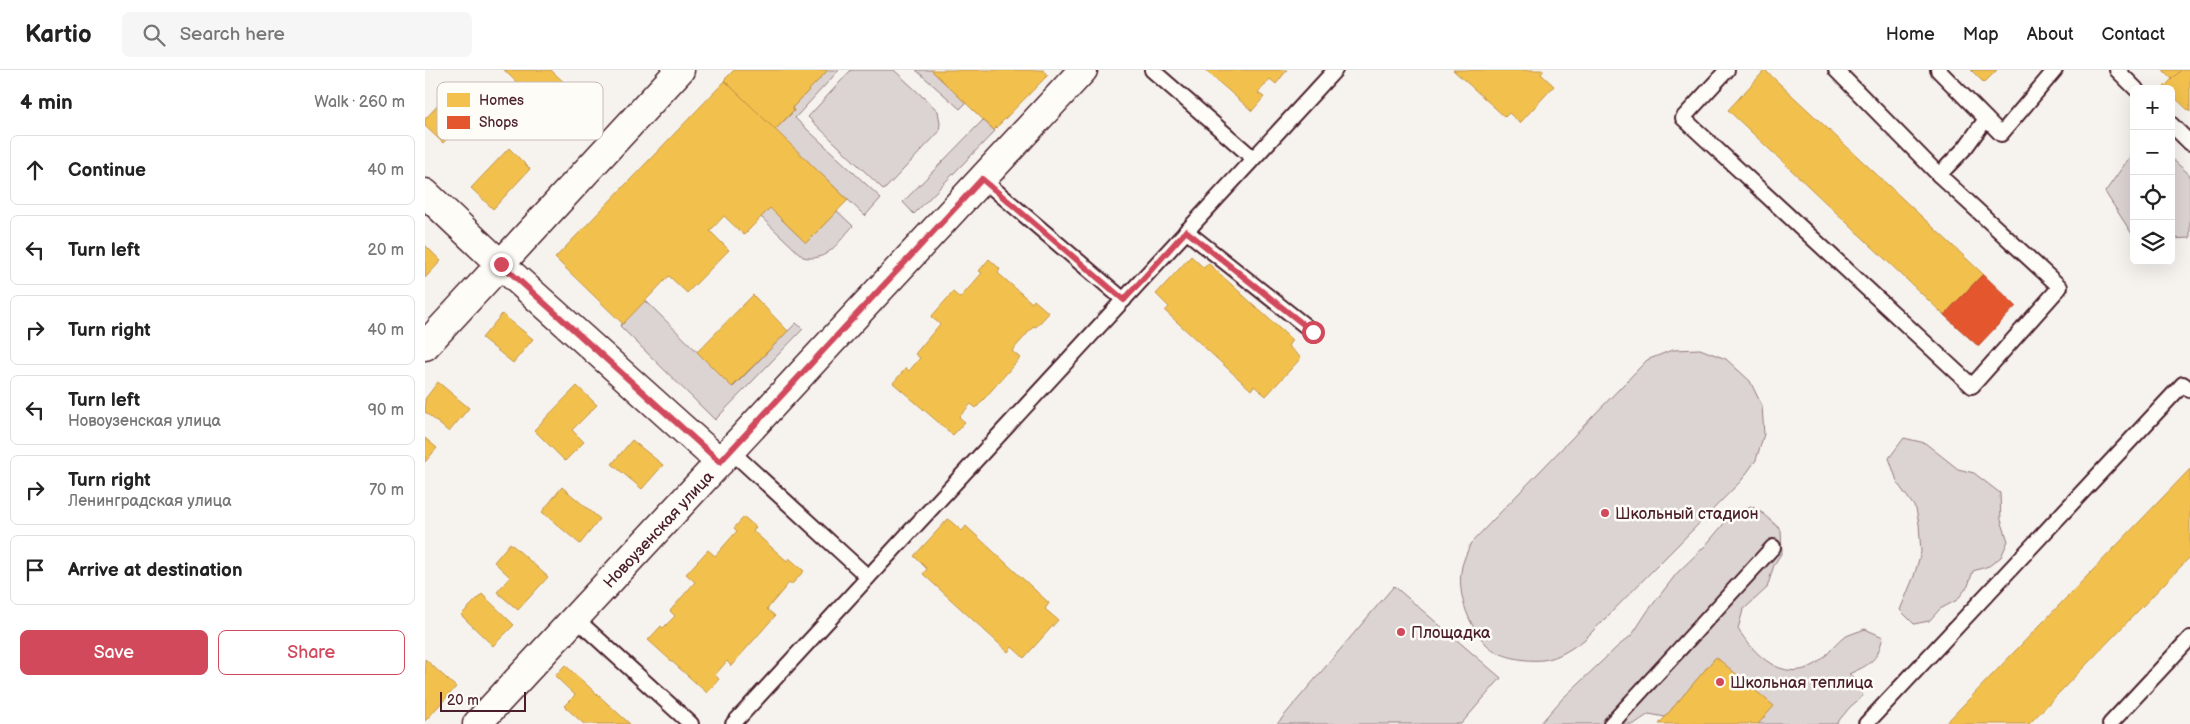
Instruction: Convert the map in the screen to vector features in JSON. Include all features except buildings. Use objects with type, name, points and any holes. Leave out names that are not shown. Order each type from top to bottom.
[{"type":"street","points":[[425,346],[680,70]]},
{"type":"street","name":"Новоузенская улица","points":[[477,724],[1083,70]]},
{"type":"street","points":[[425,193],[501,264],[725,456]]},
{"type":"lane","points":[[1152,70],[1253,158]]},
{"type":"lane","points":[[733,724],[1335,70]]},
{"type":"lane","points":[[1727,70],[1683,118],[1972,386],[2060,287],[1939,175],[1836,70]]},
{"type":"lane","points":[[1938,70],[2001,134],[2055,70]]},
{"type":"lane","points":[[2117,70],[2132,85]]},
{"type":"lane","points":[[1939,175],[1965,148],[1986,119]]},
{"type":"lane","points":[[2175,128],[2190,143]]},
{"type":"lane","points":[[982,179],[1124,300]]},
{"type":"lane","points":[[1186,231],[1313,332]]},
{"type":"lane","points":[[1867,724],[2187,387]]},
{"type":"lane","points":[[725,456],[868,577]]},
{"type":"lane","points":[[1611,724],[1773,547]]},
{"type":"lane","points":[[575,618],[691,724]]},
{"type":"lane","points":[[2110,724],[2190,638]]},
{"type":"shaded area","points":[[828,70],[839,70],[795,118],[881,198],[865,216],[775,130],[794,111],[792,108]]},
{"type":"shaded area","points":[[851,70],[894,70],[938,111],[939,132],[884,190],[808,117]]},
{"type":"shaded area","points":[[916,70],[931,70],[966,103],[960,109]]},
{"type":"shaded area","points":[[983,120],[995,131],[914,214],[903,202]]},
{"type":"shaded area","points":[[2130,157],[2130,231],[2105,192]]},
{"type":"shaded area","points":[[2175,162],[2190,175],[2190,238],[2175,239]]},
{"type":"shaded area","points":[[770,208],[806,243],[837,211],[853,226],[825,254],[819,257],[803,257],[761,217]]},
{"type":"shaded area","points":[[645,300],[733,387],[796,323],[803,329],[715,420],[620,326]]},
{"type":"shaded area","name":"Школьный стадион","points":[[1700,349],[1726,359],[1750,381],[1762,406],[1764,434],[1756,460],[1741,481],[1584,640],[1560,655],[1543,660],[1512,658],[1491,649],[1474,627],[1462,597],[1462,566],[1470,544],[1647,360],[1672,350]]},
{"type":"shaded area","points":[[1904,438],[1925,443],[1958,469],[1974,473],[2000,493],[2001,520],[2008,541],[2001,557],[1989,566],[1973,571],[1968,586],[1957,600],[1940,609],[1929,621],[1914,624],[1900,610],[1914,576],[1921,552],[1919,524],[1916,509],[1898,484],[1889,458]]},
{"type":"shaded area","points":[[1751,506],[1764,514],[1781,530],[1782,552],[1774,565],[1767,588],[1743,610],[1738,629],[1752,648],[1770,663],[1780,668],[1802,670],[1814,665],[1843,638],[1851,634],[1865,629],[1883,637],[1878,652],[1872,661],[1849,674],[1860,683],[1863,696],[1850,707],[1836,724],[1758,724],[1773,706],[1716,657],[1665,717],[1649,714],[1634,724],[1540,724],[1562,699],[1632,635],[1677,573],[1705,546],[1733,513]]},
{"type":"shaded area","name":"Площадка","points":[[1394,586],[1501,678],[1461,724],[1277,724]]},
{"type":"place","name":"Школьный стадион","points":[[1605,513]]},
{"type":"place","name":"Площадка","points":[[1401,632]]},
{"type":"place","name":"Школьная теплица","points":[[1720,682]]},
{"type":"route","points":[[501,264],[720,462],[982,179],[1124,300],[1186,231],[1313,332]]}]
